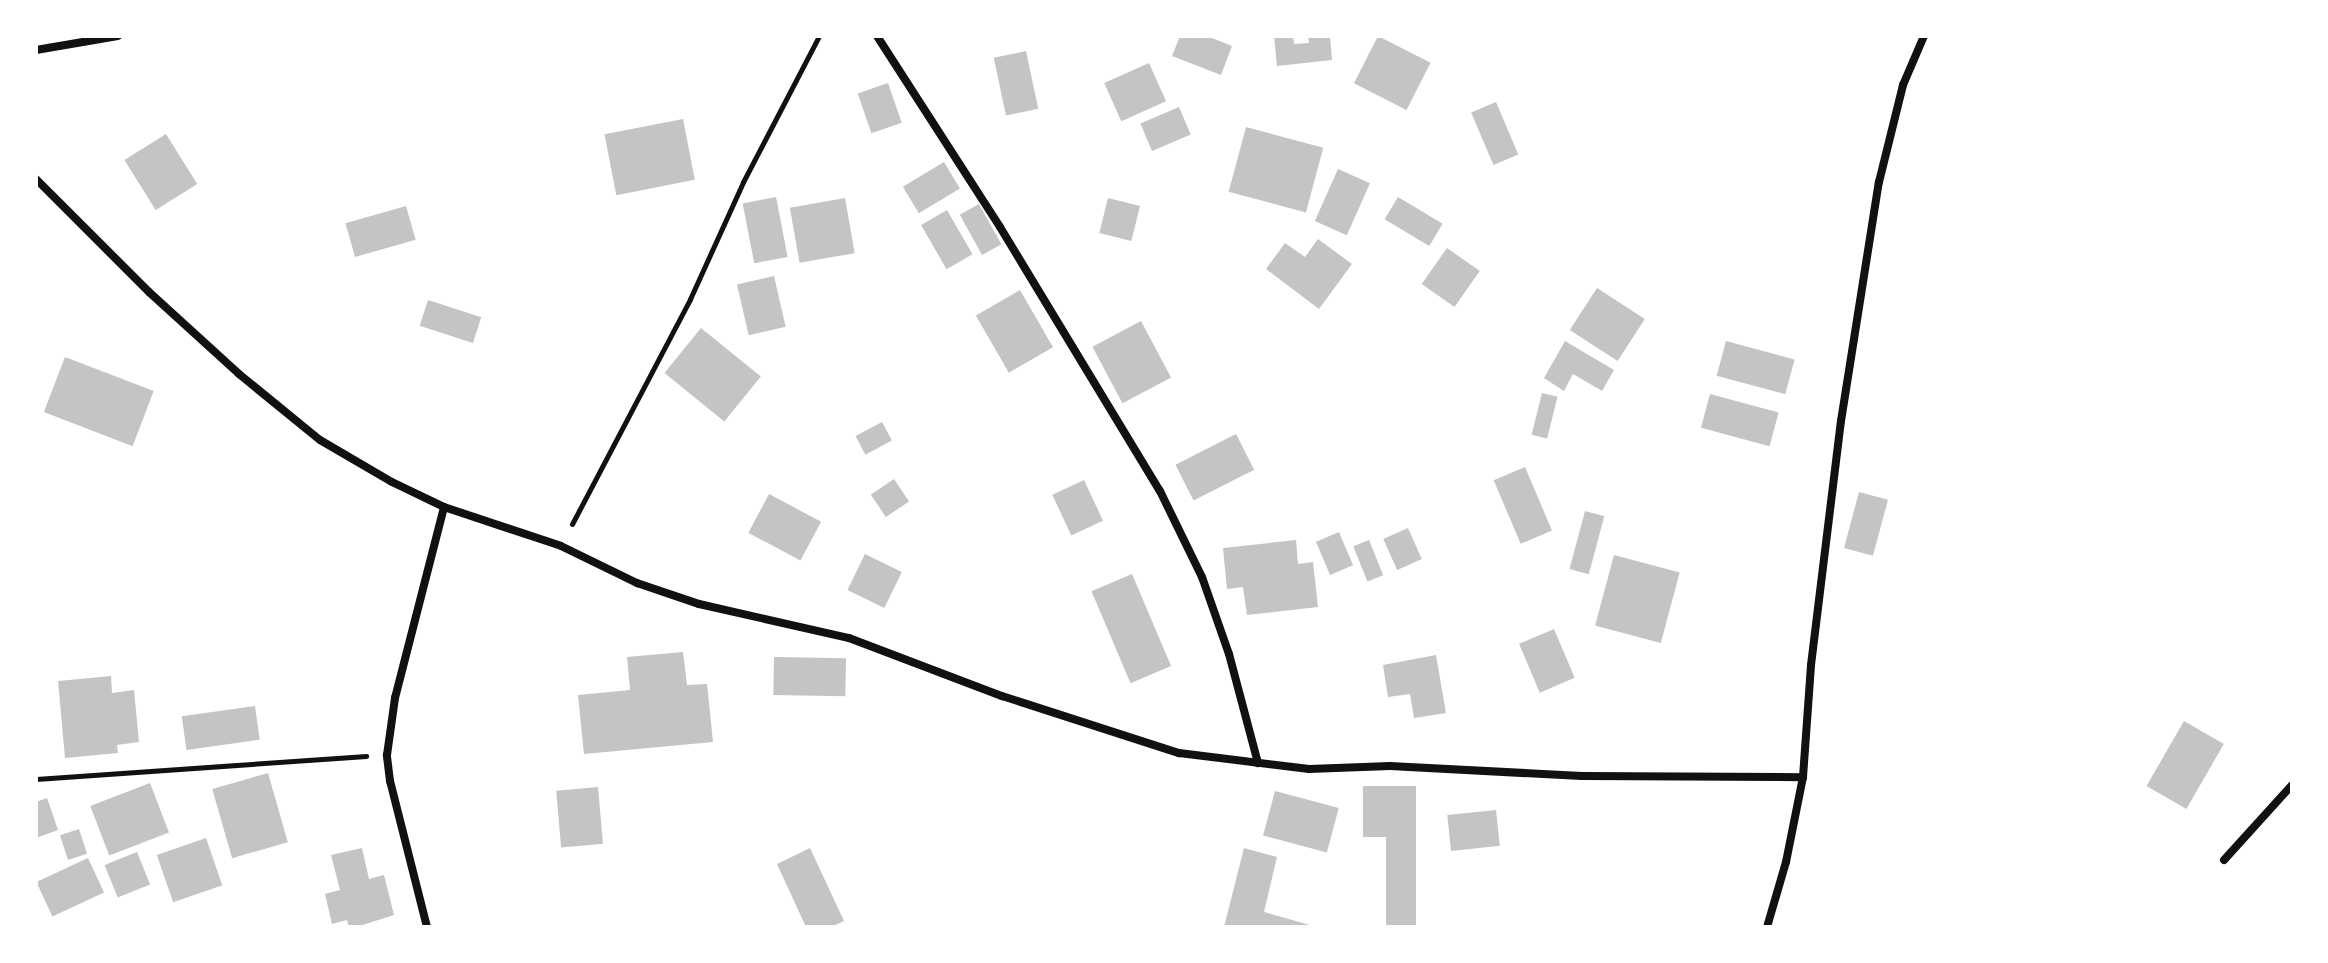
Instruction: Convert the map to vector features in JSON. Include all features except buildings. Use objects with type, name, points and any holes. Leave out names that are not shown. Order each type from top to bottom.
[{"type":"street","points":[[36,50],[118,36]]},
{"type":"street","points":[[877,36],[1008,240],[1160,491],[1202,577],[1229,654],[1258,763]]},
{"type":"street","points":[[1767,927],[1786,862],[1803,777],[1824,557],[1860,292],[1879,182],[1903,85],[1924,36]]},
{"type":"street","points":[[36,179],[160,302],[239,374],[320,440],[392,482],[444,507],[561,546],[637,583],[699,604],[849,638],[1104,732],[1179,753],[1309,769],[1390,766],[1582,776],[1803,777]]},
{"type":"street","points":[[427,927],[416,873],[390,781],[387,755],[395,698],[444,507]]},
{"type":"street","points":[[2224,860],[2292,785]]},
{"type":"path","points":[[561,546],[690,299],[743,182],[819,36]]},
{"type":"path","points":[[36,779],[387,755]]}]
